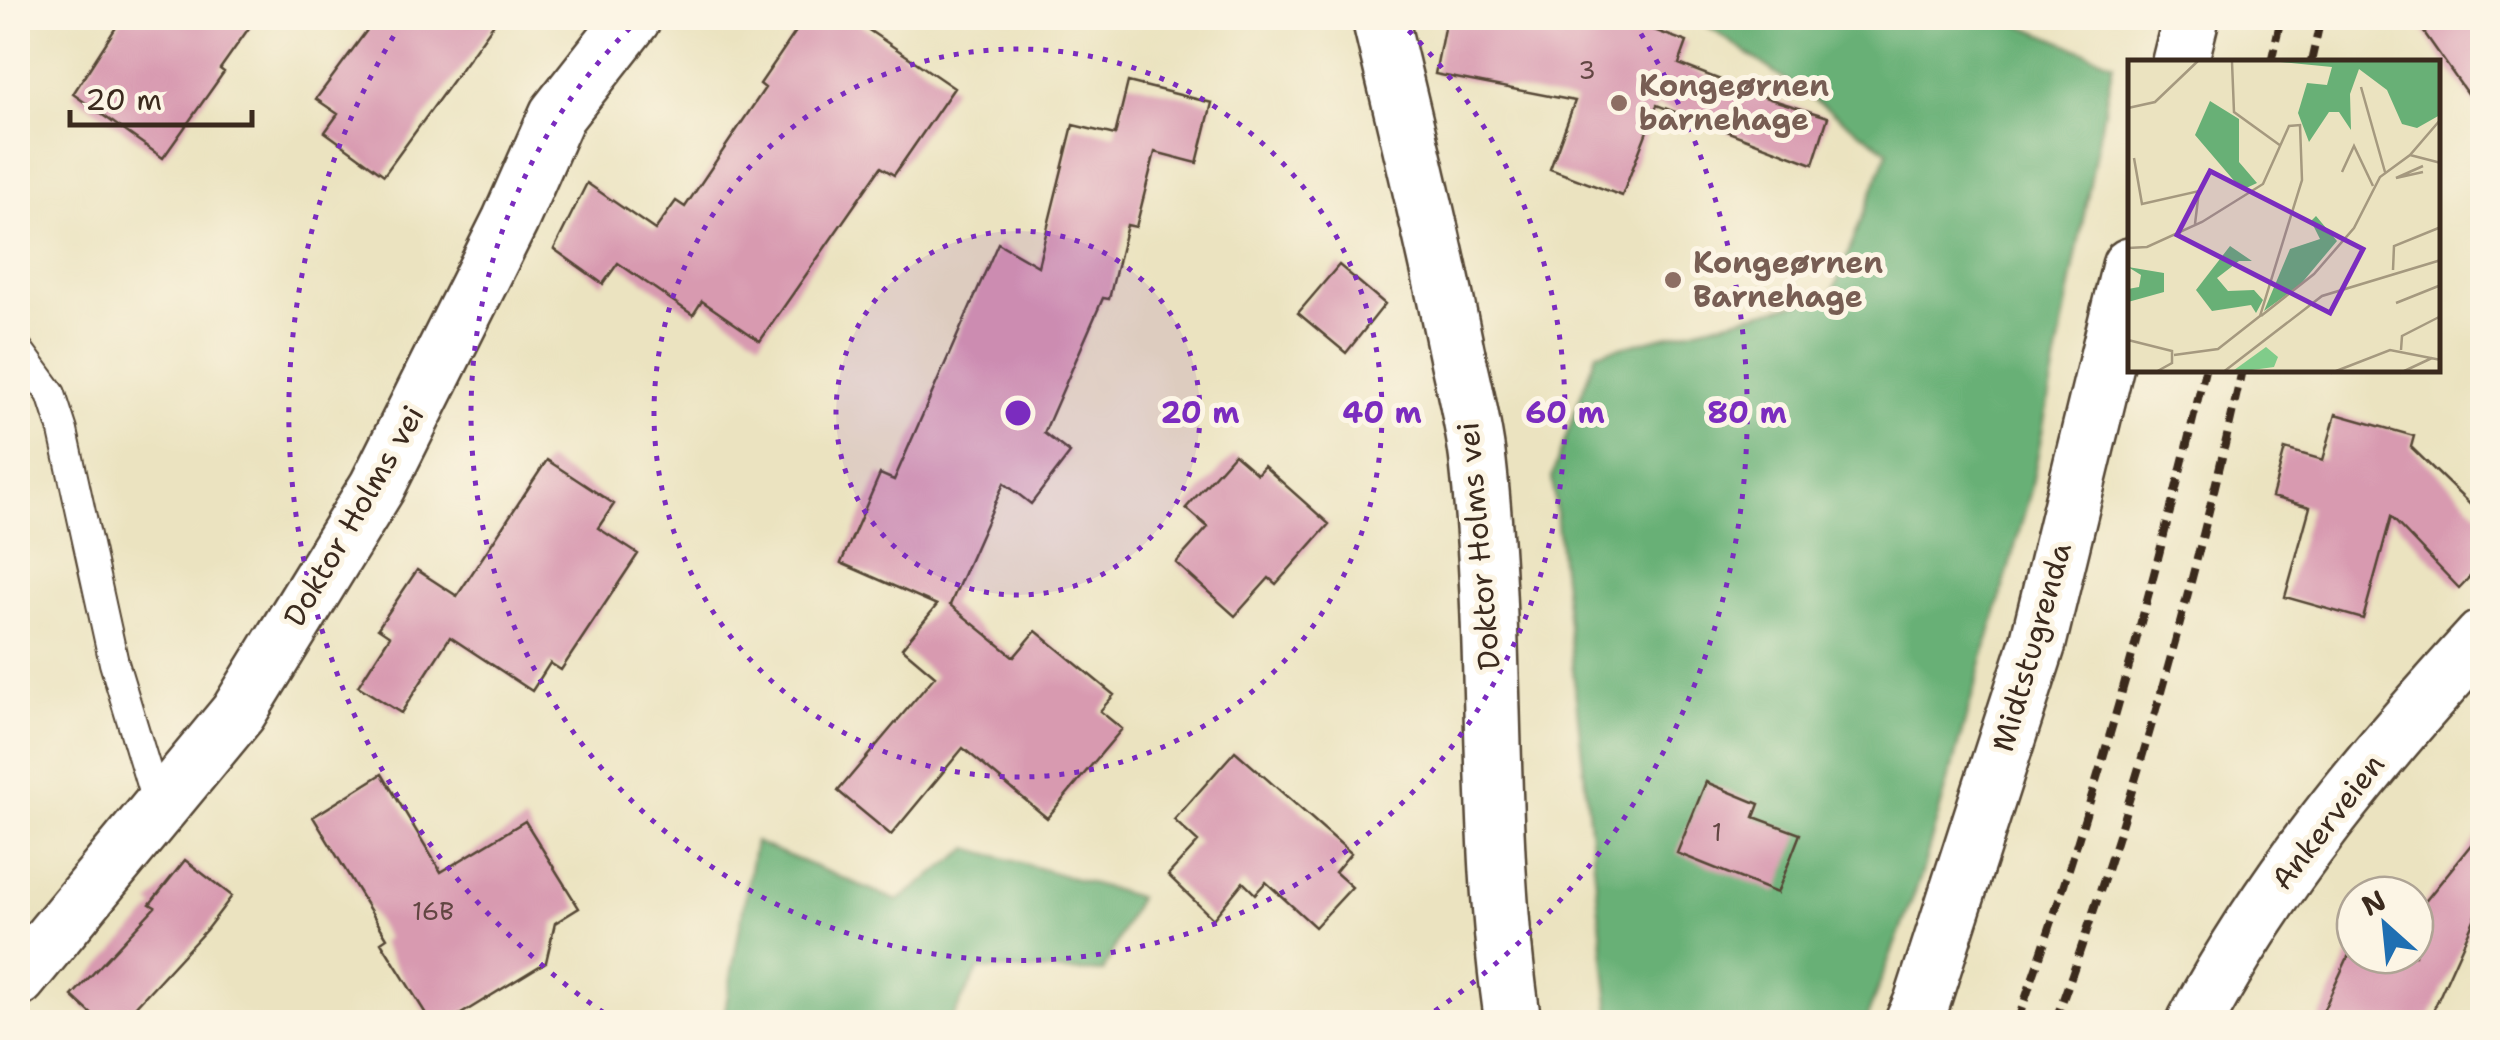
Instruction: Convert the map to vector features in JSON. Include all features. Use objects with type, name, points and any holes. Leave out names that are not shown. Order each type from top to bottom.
[{"type":"street","name":"Doktor Holms vei","points":[[18,978],[238,713],[378,487],[510,221],[557,116],[632,18]]},
{"type":"street","name":"Doktor Holms vei","points":[[1380,18],[1442,276],[1478,458],[1487,576],[1496,841],[1512,1022]]},
{"type":"street","points":[[2180,60],[2191,18]]},
{"type":"street","name":"Midtstugrenda","points":[[1913,1022],[2038,642],[2128,274]]},
{"type":"street","name":"Ankerveien","points":[[2195,1022],[2244,937],[2335,806],[2482,638]]},
{"type":"lane","points":[[18,349],[51,394],[63,431],[114,662],[158,808]]},
{"type":"green space","points":[[1696,18],[2004,18],[2113,63],[2031,490],[1921,876],[1865,1022],[1611,1022],[1552,476],[1596,353],[1832,295],[1888,151]]},
{"type":"green space","points":[[755,842],[898,901],[969,848],[1138,897],[1103,972],[979,969],[950,1022],[723,1022]]},
{"type":"building","points":[[122,18],[256,18],[220,69],[224,72],[163,158],[73,94]]},
{"type":"building","points":[[376,18],[498,18],[384,175],[325,132],[338,114],[316,99]]},
{"type":"building","points":[[805,18],[851,18],[954,88],[894,175],[881,167],[760,341],[702,301],[693,315],[618,263],[603,284],[554,249],[587,183],[655,230],[676,201],[685,207],[765,88],[760,84]]},
{"type":"building","points":[[1446,18],[1621,18],[1687,42],[1679,64],[1828,117],[1813,164],[1657,105],[1622,196],[1550,169],[1575,101],[1435,74]]},
{"type":"building","points":[[2414,18],[2482,18],[2482,115]]},
{"type":"building","points":[[1128,82],[1212,103],[1197,163],[1155,152],[1136,227],[1127,225],[1109,299],[1103,298],[1044,433],[1070,453],[1031,504],[1004,483],[950,605],[1014,657],[1036,631],[1114,695],[1100,711],[1122,729],[1047,818],[963,748],[891,835],[838,791],[935,676],[902,648],[937,605],[841,563],[880,474],[894,480],[998,243],[1038,266],[1073,125],[1115,135]]},
{"type":"building","points":[[1339,265],[1385,304],[1346,353],[1298,313]]},
{"type":"building","points":[[2336,414],[2414,436],[2411,447],[2482,516],[2482,564],[2459,588],[2391,517],[2363,619],[2285,597],[2310,507],[2272,497],[2285,449],[2323,460]]},
{"type":"building","points":[[1234,454],[1257,474],[1264,466],[1329,524],[1276,584],[1269,578],[1235,616],[1176,563],[1208,527],[1186,508]]},
{"type":"building","points":[[547,460],[614,504],[598,528],[638,554],[561,670],[550,663],[532,691],[450,637],[401,713],[358,686],[390,636],[378,628],[417,570],[457,596]]},
{"type":"building","points":[[1235,751],[1351,853],[1335,872],[1352,887],[1315,927],[1266,882],[1255,894],[1243,882],[1213,919],[1168,875],[1198,842],[1174,820]]},
{"type":"building","points":[[382,774],[441,872],[525,821],[579,908],[555,923],[546,962],[448,1022],[431,1022],[381,942],[387,938],[313,817]]},
{"type":"building","points":[[1706,782],[1759,804],[1754,817],[1800,834],[1777,893],[1677,853]]},
{"type":"building","points":[[2482,831],[2482,902],[2428,1022],[2318,1022],[2340,975],[2435,975],[2435,889]]},
{"type":"building","points":[[185,860],[232,896],[121,1022],[100,1022],[72,996],[155,907],[150,904]]},
{"type":"railway","points":[[2271,60],[2281,18]]},
{"type":"railway","points":[[2311,60],[2321,18]]},
{"type":"railway","points":[[2017,1022],[2120,699],[2205,372]]},
{"type":"railway","points":[[2055,1022],[2110,861],[2159,699],[2242,372]]},
{"type":"place","name":"Kongeørnen barnehage","points":[[1619,103]]},
{"type":"place","name":"Kongeørnen Barnehage","points":[[1673,280]]}]
